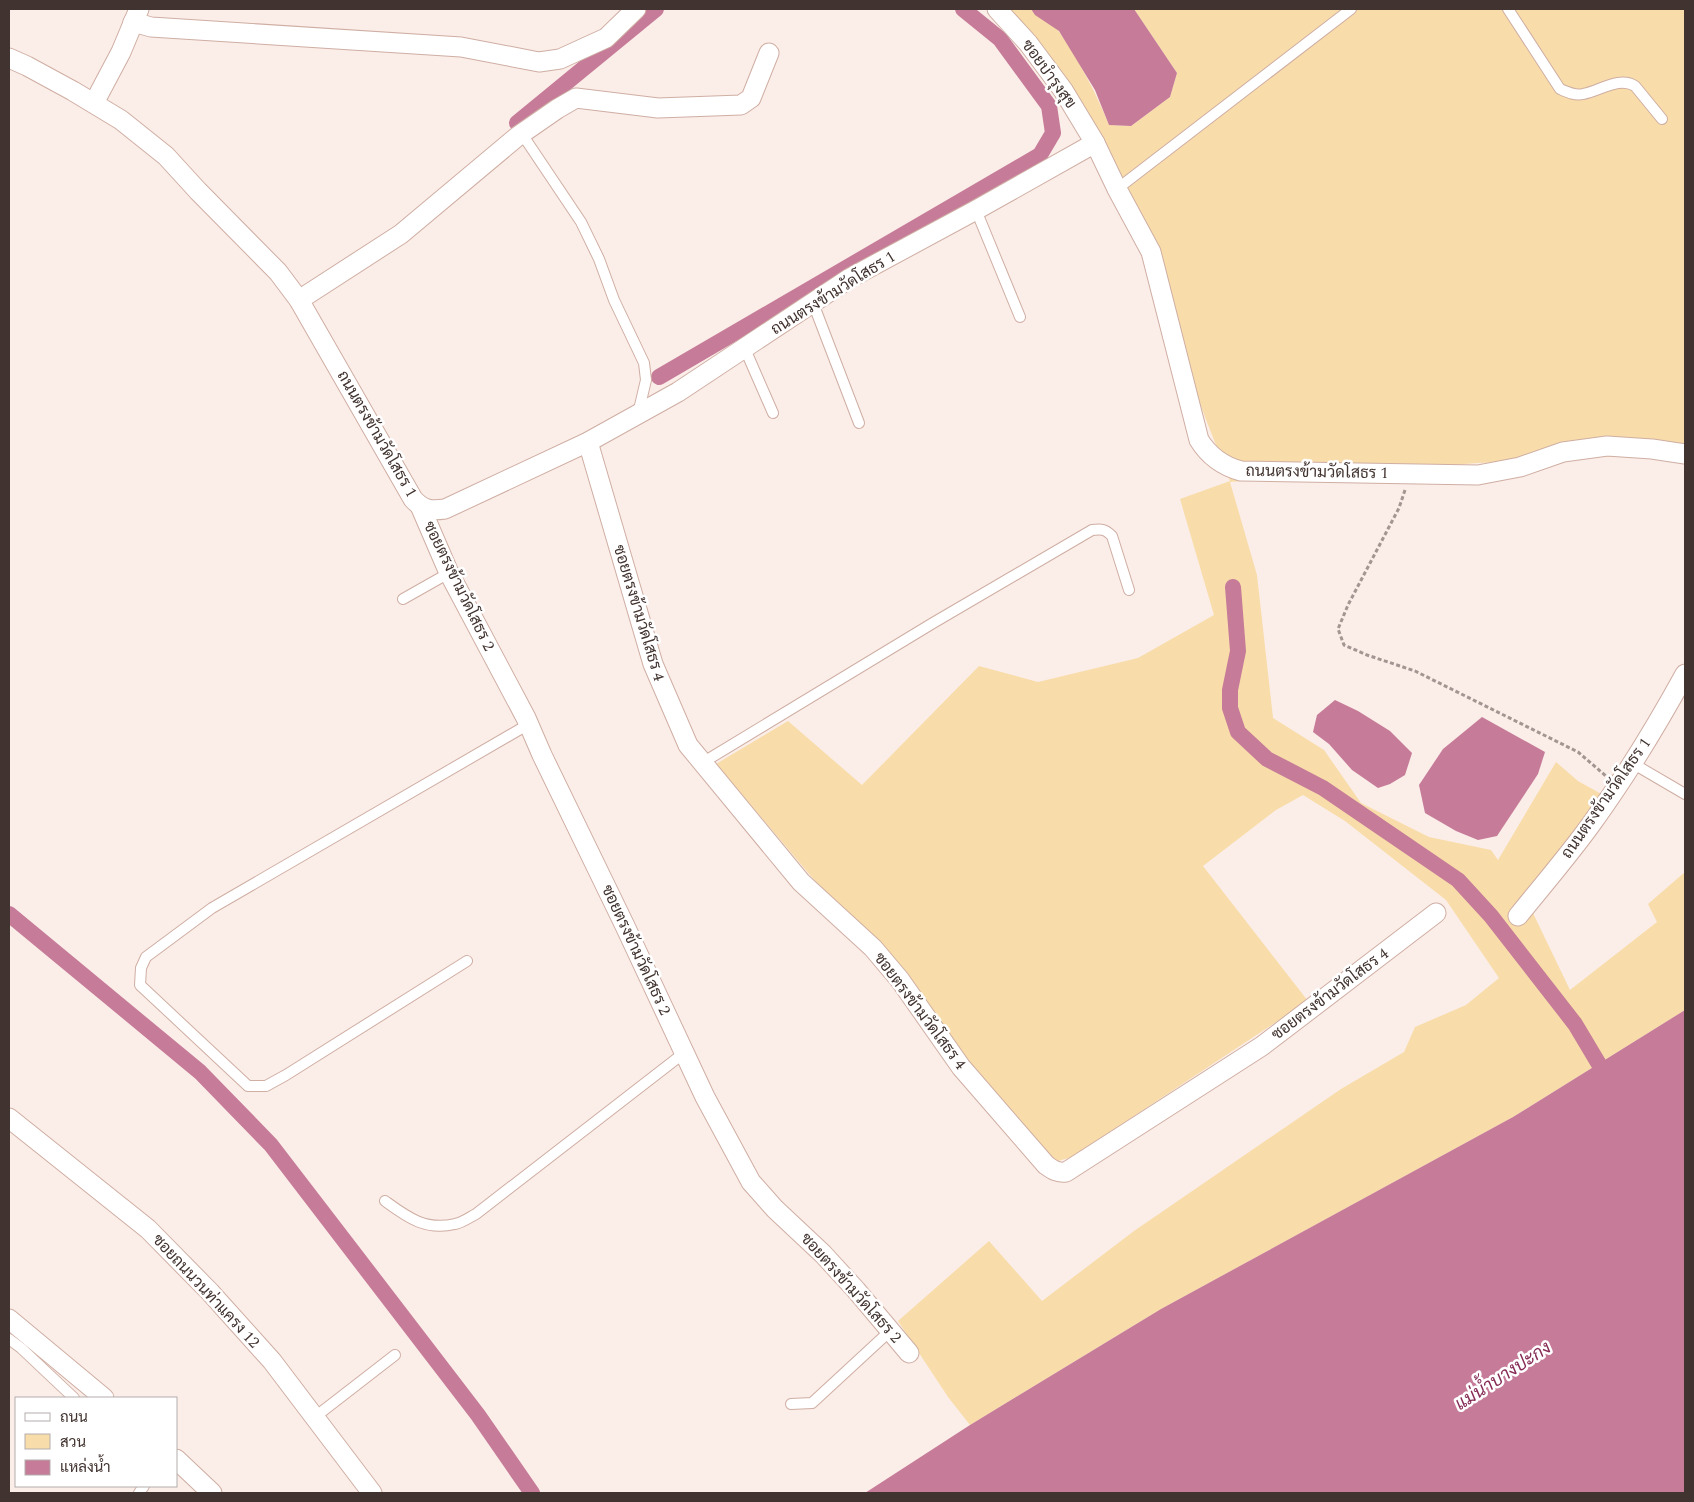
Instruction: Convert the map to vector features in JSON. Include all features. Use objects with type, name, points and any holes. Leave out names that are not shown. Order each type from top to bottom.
[{"type":"street","points":[[94,103],[121,52],[136,15],[151,27],[461,47],[539,62],[560,59],[606,38],[636,9]]},
{"type":"street","name":"ซอยบำรุงสุข","points":[[997,9],[1034,51],[1063,90],[1095,143]]},
{"type":"street","points":[[299,300],[401,234],[522,134],[576,98],[658,108],[741,105],[751,98],[770,53]]},
{"type":"street","name":"ถนนตรงข้ามวัดโสธร 1","points":[[9,58],[50,78],[121,120],[166,156],[278,272],[299,300],[413,499],[421,508],[445,509],[588,442],[678,392],[850,278],[1095,143],[1151,252],[1199,440],[1205,450],[1227,467],[1240,471],[1478,475],[1520,467],[1563,452],[1607,446],[1685,454]]},
{"type":"street","name":"ซอยตรงข้ามวัดโสธร 4","points":[[588,442],[653,664],[688,746],[801,882],[873,948],[900,980],[961,1067],[1046,1166],[1058,1172],[1066,1172],[1262,1046],[1436,913]]},
{"type":"street","name":"ซอยตรงข้ามวัดโสธร 2","points":[[421,508],[449,573],[529,724],[705,1097],[751,1182],[775,1208],[824,1254],[909,1353]]},
{"type":"street","name":"ถนนตรงข้ามวัดโสธร 1","points":[[1518,916],[1591,825],[1618,787],[1660,720],[1685,674]]},
{"type":"street","name":"ซอยถนนวนท่าแครง 12","points":[[9,1118],[148,1229],[210,1292],[272,1361],[372,1493]]},
{"type":"street","points":[[9,1319],[103,1397]]},
{"type":"street","points":[[178,1461],[212,1493]]},
{"type":"lane","points":[[1117,189],[1351,9]]},
{"type":"lane","points":[[1508,9],[1560,89],[1568,93],[1581,95],[1622,82],[1630,83],[1635,86],[1662,119]]},
{"type":"lane","points":[[522,134],[580,222],[599,258],[614,300],[644,363],[646,380],[638,414]]},
{"type":"lane","points":[[976,210],[1020,317]]},
{"type":"lane","points":[[813,303],[859,423]]},
{"type":"lane","points":[[745,349],[773,413]]},
{"type":"lane","points":[[702,763],[933,622],[1092,530],[1102,529],[1112,536],[1129,590]]},
{"type":"lane","points":[[403,599],[449,573]]},
{"type":"lane","points":[[467,961],[266,1086],[248,1086],[140,985],[141,968],[146,957],[212,908],[529,724]]},
{"type":"lane","points":[[1632,763],[1685,794]]},
{"type":"lane","points":[[384,1201],[409,1220],[430,1226],[455,1224],[462,1221],[476,1214],[684,1053]]},
{"type":"lane","points":[[791,1404],[812,1403],[890,1331]]},
{"type":"lane","points":[[9,1339],[73,1397]]},
{"type":"lane","points":[[315,1417],[395,1355]]},
{"type":"path","points":[[1408,474],[1399,508],[1348,604],[1338,629],[1344,645],[1415,671],[1578,752],[1618,787]]},
{"type":"green space","points":[[1001,9],[1031,9],[1037,16],[1054,27],[1060,33],[1087,78],[1109,125],[1131,126],[1170,97],[1177,73],[1134,9],[1685,9],[1685,453],[1478,463],[1230,482],[1257,575],[1273,718],[1324,750],[1361,803],[1429,837],[1491,850],[1498,860],[1556,762],[1578,781],[1605,796],[1531,909],[1570,990],[1657,922],[1648,904],[1685,872],[1685,1010],[1513,1117],[1161,1309],[970,1425],[948,1397],[898,1321],[989,1241],[1042,1301],[1134,1231],[1341,1089],[1404,1052],[1415,1027],[1466,1005],[1499,978],[1446,900],[1345,821],[1303,795],[1276,810],[1203,866],[1308,1001],[1072,1157],[1058,1161],[1033,1150],[920,996],[810,875],[716,764],[788,721],[862,785],[979,666],[1038,682],[1138,658],[1214,615],[1180,499],[1230,481],[1205,417],[1113,157]]},
{"type":"water","points":[[1031,9],[1134,9],[1177,73],[1170,97],[1131,126],[1109,125],[1095,90],[1059,31],[1035,15]]},
{"type":"water","points":[[1335,700],[1358,711],[1390,731],[1412,753],[1405,775],[1390,784],[1378,788],[1352,770],[1329,744],[1313,732],[1317,715]]},
{"type":"water","points":[[1482,717],[1545,752],[1538,774],[1497,836],[1478,840],[1456,831],[1425,813],[1419,785],[1443,749]]},
{"type":"water","name":"แม่น้ำบางปะกง","points":[[1685,1010],[1685,1493],[865,1493],[970,1425],[1161,1309],[1513,1117]]},
{"type":"waterway","points":[[517,123],[656,9]]},
{"type":"waterway","points":[[659,377],[1040,155],[1053,133],[1049,106],[1000,39],[963,9]]},
{"type":"waterway","points":[[1233,587],[1238,651],[1230,690],[1230,708],[1238,732],[1267,759],[1323,788],[1458,880],[1491,916],[1575,1024],[1609,1081]]},
{"type":"waterway","points":[[9,914],[200,1072],[271,1145],[478,1415],[532,1493]]}]
